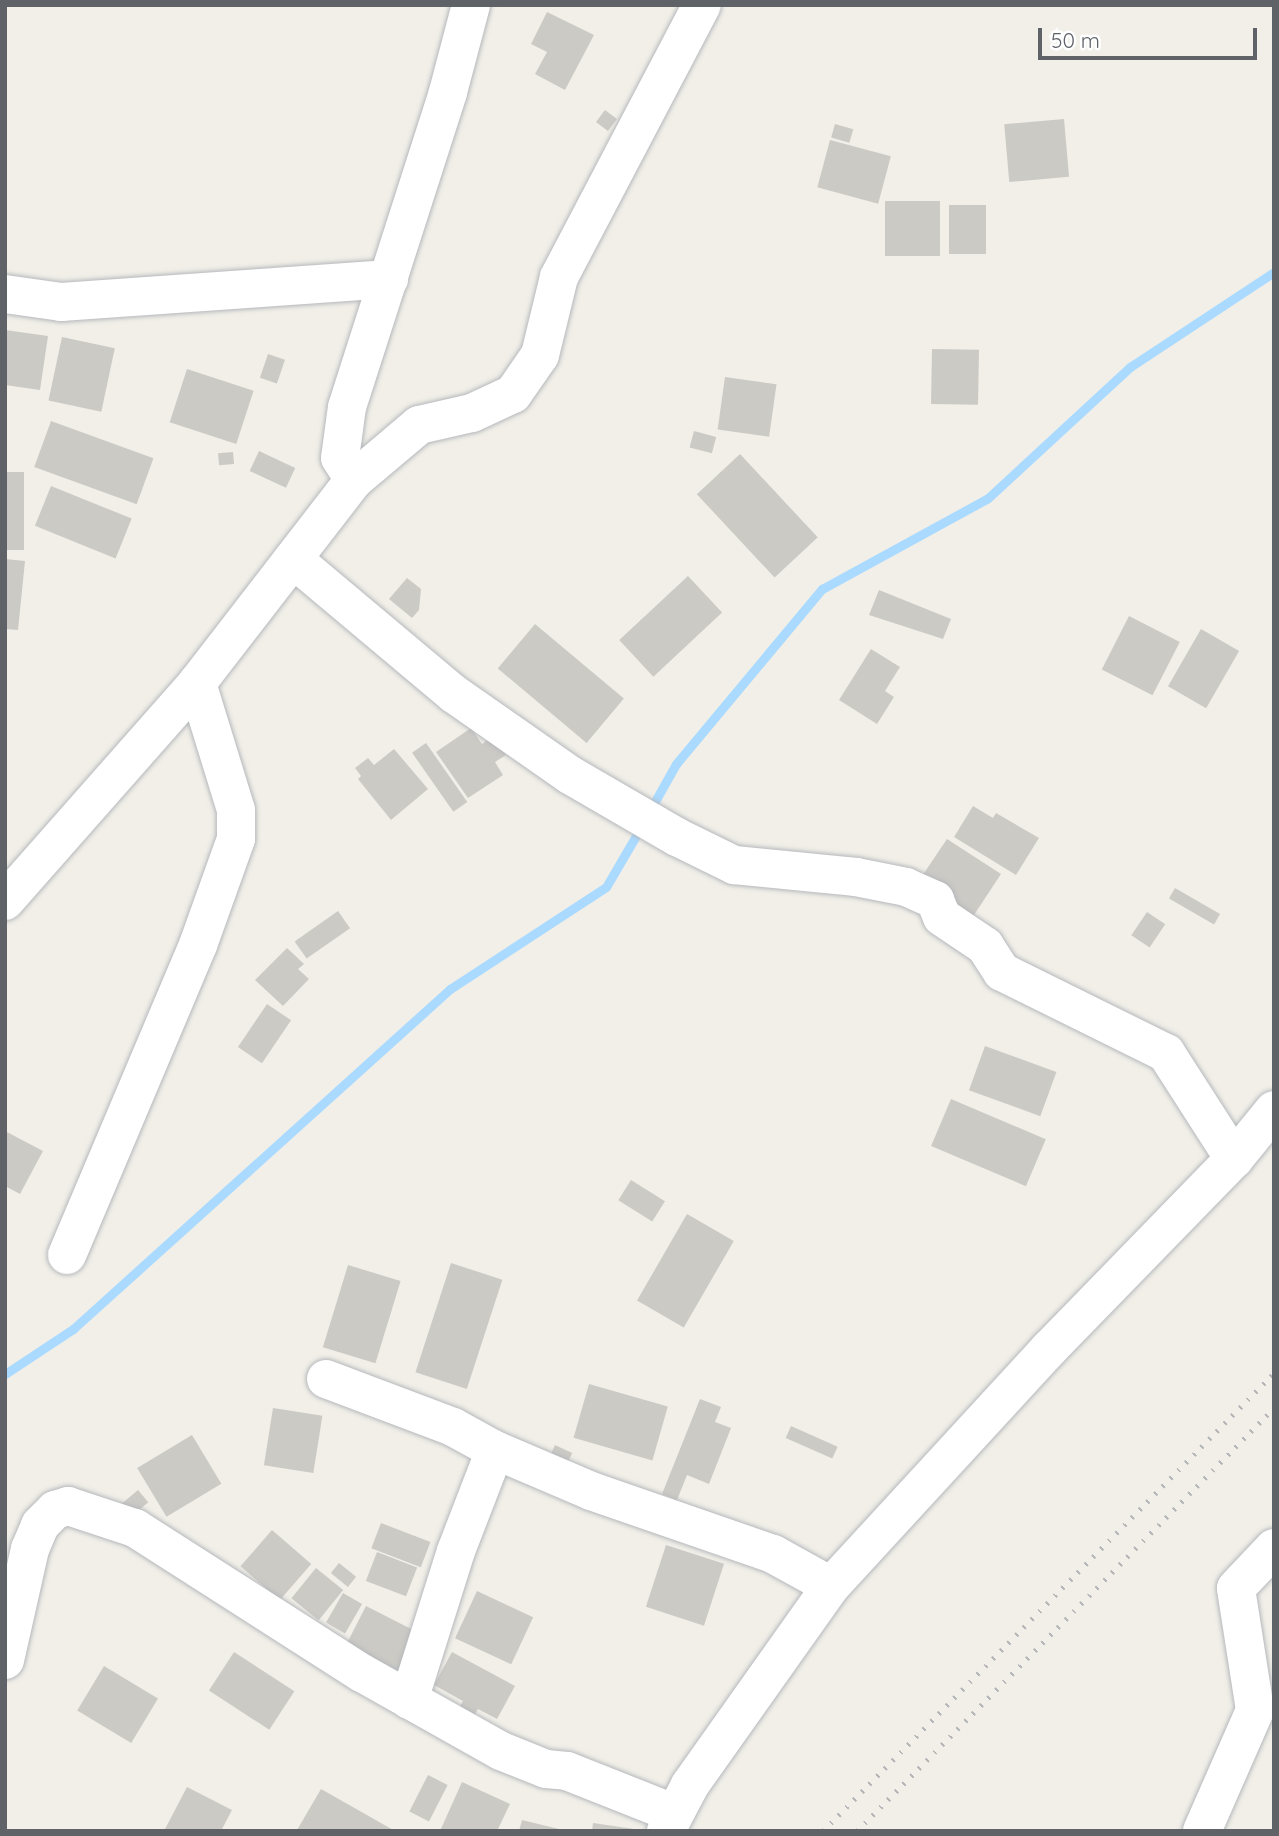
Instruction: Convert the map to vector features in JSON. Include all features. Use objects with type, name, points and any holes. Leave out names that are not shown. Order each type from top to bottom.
[{"type":"street","points":[[354,480],[340,458],[347,407],[448,93],[471,5]]},
{"type":"street","points":[[5,901],[197,683],[354,480],[419,425],[472,413],[513,394],[540,355],[559,277],[702,5]]},
{"type":"street","points":[[5,294],[61,302],[389,279]]},
{"type":"street","points":[[293,559],[454,694],[570,775],[677,837],[734,865],[856,877],[906,887],[935,900],[942,917],[985,946],[1003,972],[1166,1053],[1234,1159]]},
{"type":"street","points":[[67,1255],[198,945],[236,839],[236,810],[197,683]]},
{"type":"street","points":[[5,1660],[30,1549],[23,1530],[55,1510],[68,1506],[135,1528],[409,1700],[500,1752],[546,1769],[567,1771],[670,1822],[831,1586],[1049,1349],[1234,1159],[1274,1110]]},
{"type":"street","points":[[326,1379],[453,1427],[495,1450],[606,1497],[760,1549],[831,1586]]},
{"type":"street","points":[[409,1700],[456,1551],[495,1450]]},
{"type":"street","points":[[1202,1831],[1255,1710],[1236,1588],[1274,1548]]},
{"type":"building","points":[[547,12],[594,35],[565,90],[535,74],[547,52],[531,44]]},
{"type":"building","points":[[605,110],[617,119],[608,131],[596,122]]},
{"type":"building","points":[[1064,119],[1069,177],[1009,182],[1004,124]]},
{"type":"building","points":[[835,124],[853,129],[849,143],[831,137]]},
{"type":"building","points":[[830,140],[891,156],[878,204],[817,187]]},
{"type":"building","points":[[885,201],[940,201],[940,256],[885,256]]},
{"type":"building","points":[[949,205],[986,205],[986,254],[949,254]]},
{"type":"building","points":[[5,330],[48,336],[40,390],[5,385]]},
{"type":"building","points":[[62,337],[115,348],[101,412],[48,401]]},
{"type":"building","points":[[932,349],[979,350],[978,405],[931,404]]},
{"type":"building","points":[[268,354],[285,360],[277,383],[260,378]]},
{"type":"building","points":[[187,369],[254,391],[236,444],[170,422]]},
{"type":"building","points":[[725,377],[776,384],[769,437],[718,429]]},
{"type":"building","points":[[51,421],[153,458],[137,504],[34,467]]},
{"type":"building","points":[[694,431],[716,437],[712,453],[690,447]]},
{"type":"building","points":[[259,451],[295,468],[286,488],[250,471]]},
{"type":"building","points":[[233,452],[234,464],[219,465],[218,453]]},
{"type":"building","points":[[740,454],[818,537],[775,578],[697,494]]},
{"type":"building","points":[[5,472],[24,472],[24,550],[5,550]]},
{"type":"building","points":[[51,486],[132,519],[116,558],[35,526]]},
{"type":"building","points":[[5,559],[25,561],[18,630],[5,629]]},
{"type":"building","points":[[688,576],[722,613],[653,677],[619,640]]},
{"type":"building","points":[[407,578],[421,589],[419,610],[412,618],[389,599]]},
{"type":"building","points":[[879,590],[951,619],[943,639],[869,615]]},
{"type":"building","points":[[1129,616],[1180,642],[1153,695],[1102,669]]},
{"type":"building","points":[[535,624],[624,699],[587,743],[498,668]]},
{"type":"building","points":[[1201,629],[1239,651],[1206,708],[1168,686]]},
{"type":"building","points":[[871,649],[900,667],[885,691],[894,697],[877,724],[839,700]]},
{"type":"building","points":[[471,728],[482,744],[493,736],[506,755],[495,762],[503,775],[468,798],[436,752]]},
{"type":"building","points":[[426,743],[467,802],[453,812],[412,753]]},
{"type":"building","points":[[394,749],[428,789],[391,820],[358,779],[361,776],[355,768],[368,758],[374,765]]},
{"type":"building","points":[[973,806],[993,818],[996,813],[1039,838],[1016,875],[954,837]]},
{"type":"building","points":[[947,839],[1001,874],[974,915],[980,919],[972,932],[920,879]]},
{"type":"building","points":[[1175,888],[1220,914],[1214,924],[1169,898]]},
{"type":"building","points":[[338,911],[350,928],[307,959],[295,941]]},
{"type":"building","points":[[1147,912],[1165,924],[1150,948],[1131,935]]},
{"type":"building","points":[[287,948],[304,964],[298,969],[309,979],[283,1006],[255,980]]},
{"type":"building","points":[[267,1004],[291,1020],[262,1063],[238,1047]]},
{"type":"building","points":[[985,1046],[1056,1072],[1040,1116],[969,1090]]},
{"type":"building","points":[[951,1099],[1046,1139],[1026,1186],[931,1146]]},
{"type":"building","points":[[5,1131],[43,1151],[20,1194],[5,1186]]},
{"type":"building","points":[[631,1180],[665,1201],[652,1222],[618,1200]]},
{"type":"building","points":[[687,1214],[734,1241],[684,1328],[637,1301]]},
{"type":"building","points":[[451,1263],[502,1280],[467,1389],[415,1372]]},
{"type":"building","points":[[348,1265],[401,1281],[375,1363],[323,1347]]},
{"type":"building","points":[[589,1384],[668,1407],[652,1460],[574,1438]]},
{"type":"building","points":[[700,1399],[721,1407],[715,1422],[731,1428],[709,1484],[687,1475],[677,1500],[662,1494]]},
{"type":"building","points":[[273,1408],[322,1416],[313,1473],[264,1465]]},
{"type":"building","points":[[791,1426],[838,1447],[832,1459],[786,1438]]},
{"type":"building","points":[[192,1435],[221,1484],[166,1517],[137,1468]]},
{"type":"building","points":[[555,1445],[572,1453],[563,1472],[546,1464]]},
{"type":"building","points":[[138,1490],[148,1502],[132,1516],[122,1503]]},
{"type":"building","points":[[381,1523],[430,1542],[421,1567],[371,1548]]},
{"type":"building","points":[[272,1530],[311,1564],[280,1600],[241,1566]]},
{"type":"building","points":[[666,1545],[724,1564],[704,1626],[646,1607]]},
{"type":"building","points":[[377,1552],[417,1567],[406,1596],[366,1581]]},
{"type":"building","points":[[339,1563],[356,1577],[348,1587],[331,1573]]},
{"type":"building","points":[[316,1568],[343,1590],[319,1620],[291,1598]]},
{"type":"building","points":[[477,1591],[533,1617],[511,1664],[455,1638]]},
{"type":"building","points":[[343,1593],[362,1604],[345,1633],[326,1622]]},
{"type":"building","points":[[366,1606],[419,1633],[395,1679],[342,1652]]},
{"type":"building","points":[[234,1652],[294,1691],[269,1730],[209,1691]]},
{"type":"building","points":[[452,1652],[515,1686],[497,1719],[478,1709],[473,1718],[458,1710],[463,1701],[434,1685]]},
{"type":"building","points":[[104,1666],[158,1698],[131,1743],[77,1711]]},
{"type":"building","points":[[428,1775],[448,1785],[429,1822],[409,1812]]},
{"type":"building","points":[[462,1782],[510,1804],[497,1831],[440,1831]]},
{"type":"building","points":[[187,1787],[232,1810],[221,1831],[164,1831]]},
{"type":"building","points":[[321,1789],[395,1831],[297,1830]]},
{"type":"building","points":[[522,1820],[563,1830],[563,1831],[519,1831]]},
{"type":"building","points":[[593,1823],[634,1829],[634,1831],[592,1831]]},
{"type":"waterway","points":[[649,812],[676,764],[822,589],[988,498],[1130,367],[1274,272]]},
{"type":"waterway","points":[[5,1374],[73,1329],[450,989],[606,887],[641,827]]},
{"type":"railway","points":[[823,1831],[1274,1373]]},
{"type":"railway","points":[[857,1831],[1274,1408]]}]
